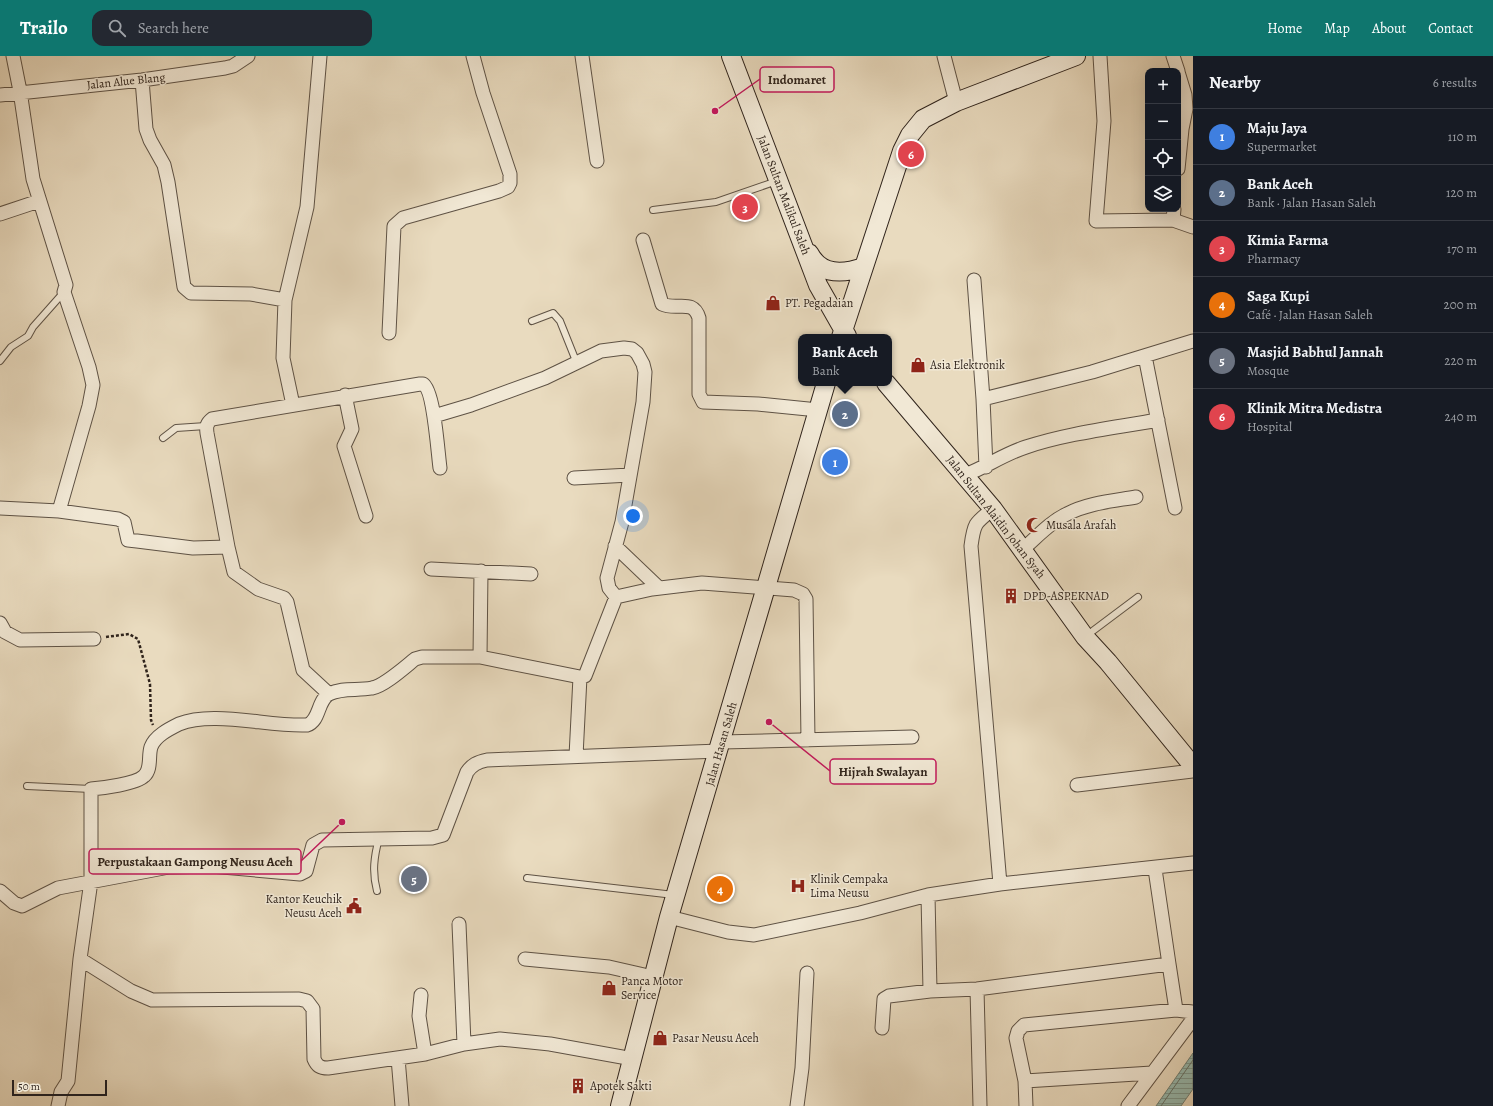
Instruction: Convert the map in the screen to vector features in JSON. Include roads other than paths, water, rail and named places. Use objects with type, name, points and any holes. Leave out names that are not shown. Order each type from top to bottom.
[{"type":"street","points":[[13,56],[20,91],[33,179],[66,285],[64,292],[89,367],[93,385],[90,406],[59,511]]},
{"type":"street","points":[[293,406],[283,358],[285,300],[307,207],[320,56]]},
{"type":"street","points":[[389,333],[394,226],[402,218],[500,191],[508,187],[510,183],[507,161],[483,93],[472,56]]},
{"type":"street","points":[[582,56],[597,161]]},
{"type":"street","name":"Jalan Sultan Malikul Saleh","points":[[731,56],[801,236],[818,285],[843,334]]},
{"type":"street","points":[[944,56],[956,102]]},
{"type":"street","points":[[844,334],[864,267],[902,151],[910,135],[923,119],[956,102],[1073,56]]},
{"type":"street","points":[[1100,56],[1104,122],[1096,221],[1174,215],[1193,227]]},
{"type":"street","points":[[1173,56],[1177,68]]},
{"type":"street","name":"Jalan Alue Blang","points":[[0,94],[142,80],[225,68],[246,57]]},
{"type":"street","points":[[142,80],[146,129],[150,140],[164,165],[184,287],[191,293],[251,294],[285,300]]},
{"type":"street","points":[[1181,81],[1190,109],[1182,129],[1181,140]]},
{"type":"street","points":[[0,214],[39,201]]},
{"type":"street","points":[[801,236],[814,263],[828,270],[848,273],[864,267]]},
{"type":"street","points":[[643,240],[662,304],[669,307],[690,306],[697,310],[699,318],[699,394],[703,402],[758,404],[818,410]]},
{"type":"street","points":[[974,280],[983,399],[986,467]]},
{"type":"street","points":[[983,399],[1085,374],[1193,341]]},
{"type":"street","points":[[434,416],[506,393],[545,378],[576,361],[601,351],[616,348],[632,349],[641,358],[645,372],[643,402],[622,522],[606,578],[609,588],[616,597]]},
{"type":"street","points":[[1146,356],[1175,508]]},
{"type":"street","points":[[329,694],[303,670],[287,602],[284,598],[258,589],[234,572],[206,426],[212,419],[293,406],[345,395],[423,384],[427,388],[434,416],[440,468]]},
{"type":"street","name":"Jalan Hasan Saleh","points":[[620,1106],[669,917],[825,386]]},
{"type":"street","name":"Jalan Sultan Alaidin Johan Syah","points":[[889,386],[993,509],[1085,637],[1108,662],[1192,764]]},
{"type":"street","points":[[345,395],[352,429],[344,446],[366,516]]},
{"type":"street","points":[[965,475],[986,467],[996,460],[1025,447],[1061,437],[1158,420]]},
{"type":"street","points":[[574,478],[630,475]]},
{"type":"street","points":[[1023,549],[1050,525],[1070,512],[1085,506],[1136,497]]},
{"type":"street","points":[[0,508],[59,511],[118,519],[124,522],[128,540],[186,548],[228,547]]},
{"type":"street","points":[[993,509],[977,521],[973,530],[971,546],[1000,884]]},
{"type":"street","points":[[615,546],[659,588]]},
{"type":"street","points":[[431,569],[531,574]]},
{"type":"street","points":[[480,657],[481,572]]},
{"type":"street","points":[[616,597],[659,588],[702,583],[794,590],[803,594],[806,599],[808,740]]},
{"type":"street","points":[[58,1106],[61,1092],[68,1081],[80,959],[90,881],[91,789],[143,778],[148,772],[150,748],[155,739],[178,725],[201,719],[307,726],[314,721],[324,698],[329,694],[338,690],[376,686],[415,659],[422,657],[480,657],[580,677],[585,676],[616,597]]},
{"type":"street","points":[[2,629],[20,640],[94,639]]},
{"type":"street","points":[[576,756],[580,677]]},
{"type":"street","points":[[0,890],[14,903],[22,906],[48,891],[90,881],[169,867],[192,866],[300,874],[306,871],[310,850],[317,842],[322,840],[432,838],[443,835],[467,772],[472,765],[487,760],[576,756],[808,740],[912,737]]},
{"type":"street","points":[[1077,785],[1192,764]]},
{"type":"street","points":[[669,917],[728,932],[754,935],[860,913],[928,895],[1000,884],[1155,869],[1193,863]]},
{"type":"street","points":[[1155,869],[1176,1010]]},
{"type":"street","points":[[928,895],[930,991]]},
{"type":"street","points":[[459,924],[464,1044]]},
{"type":"street","points":[[80,959],[131,991],[152,1000],[299,999],[308,1001],[313,1009],[314,1059],[316,1064],[321,1068],[425,1054],[464,1044],[500,1039],[527,1041],[633,1059]]},
{"type":"street","points":[[525,959],[609,967],[653,977]]},
{"type":"street","points":[[882,1028],[886,997],[930,991],[977,990],[1169,964]]},
{"type":"street","points":[[797,1106],[802,1068],[807,973]]},
{"type":"street","points":[[977,990],[980,1106]]},
{"type":"street","points":[[421,994],[419,1016],[425,1054]]},
{"type":"street","points":[[1026,1106],[1025,1081],[1016,1038],[1020,1028],[1024,1025],[1176,1010],[1193,1012]]},
{"type":"street","points":[[1128,1106],[1193,1019]]},
{"type":"street","points":[[398,1058],[402,1106]]},
{"type":"street","points":[[1025,1081],[1152,1073]]},
{"type":"lane","points":[[653,210],[716,202],[779,181]]},
{"type":"lane","points":[[0,361],[12,347],[28,336],[33,327],[64,292]]},
{"type":"lane","points":[[532,321],[554,313],[560,321],[576,361]]},
{"type":"lane","points":[[163,438],[176,428],[206,426]]},
{"type":"lane","points":[[1085,637],[1138,597]]},
{"type":"lane","points":[[27,786],[91,789]]},
{"type":"lane","points":[[377,891],[373,876],[379,838]]},
{"type":"lane","points":[[527,878],[676,895]]},
{"type":"water","points":[[1193,1053],[1193,1089],[1181,1106],[1156,1106]]},
{"type":"place","name":"Indomaret","points":[[715,111]]},
{"type":"place","name":"Klinik Mitra Medistra","points":[[911,154]]},
{"type":"place","name":"Kimia Farma","points":[[745,207]]},
{"type":"place","name":"PT. Pegadaian","points":[[773,303]]},
{"type":"place","name":"Asia Elektronik","points":[[918,365]]},
{"type":"place","name":"Bank Aceh","points":[[845,414]]},
{"type":"place","name":"Maju Jaya","points":[[835,462]]},
{"type":"place","name":"Musala Arafah","points":[[1034,525]]},
{"type":"place","name":"DPD-ASPEKNAD","points":[[1011,596]]},
{"type":"place","name":"Hijrah Swalayan","points":[[769,722]]},
{"type":"place","name":"Perpustakaan Gampong Neusu Aceh","points":[[342,822]]},
{"type":"place","name":"Masjid Babhul Jannah","points":[[414,879]]},
{"type":"place","name":"Klinik Cempaka Lima Neusu","points":[[798,886]]},
{"type":"place","name":"Saga Kupi","points":[[720,889]]},
{"type":"place","name":"Kantor Keuchik Neusu Aceh","points":[[354,906]]},
{"type":"place","name":"Panca Motor Service","points":[[609,988]]},
{"type":"place","name":"Pasar Neusu Aceh","points":[[660,1038]]},
{"type":"place","name":"Apotek Sakti","points":[[578,1086]]}]
